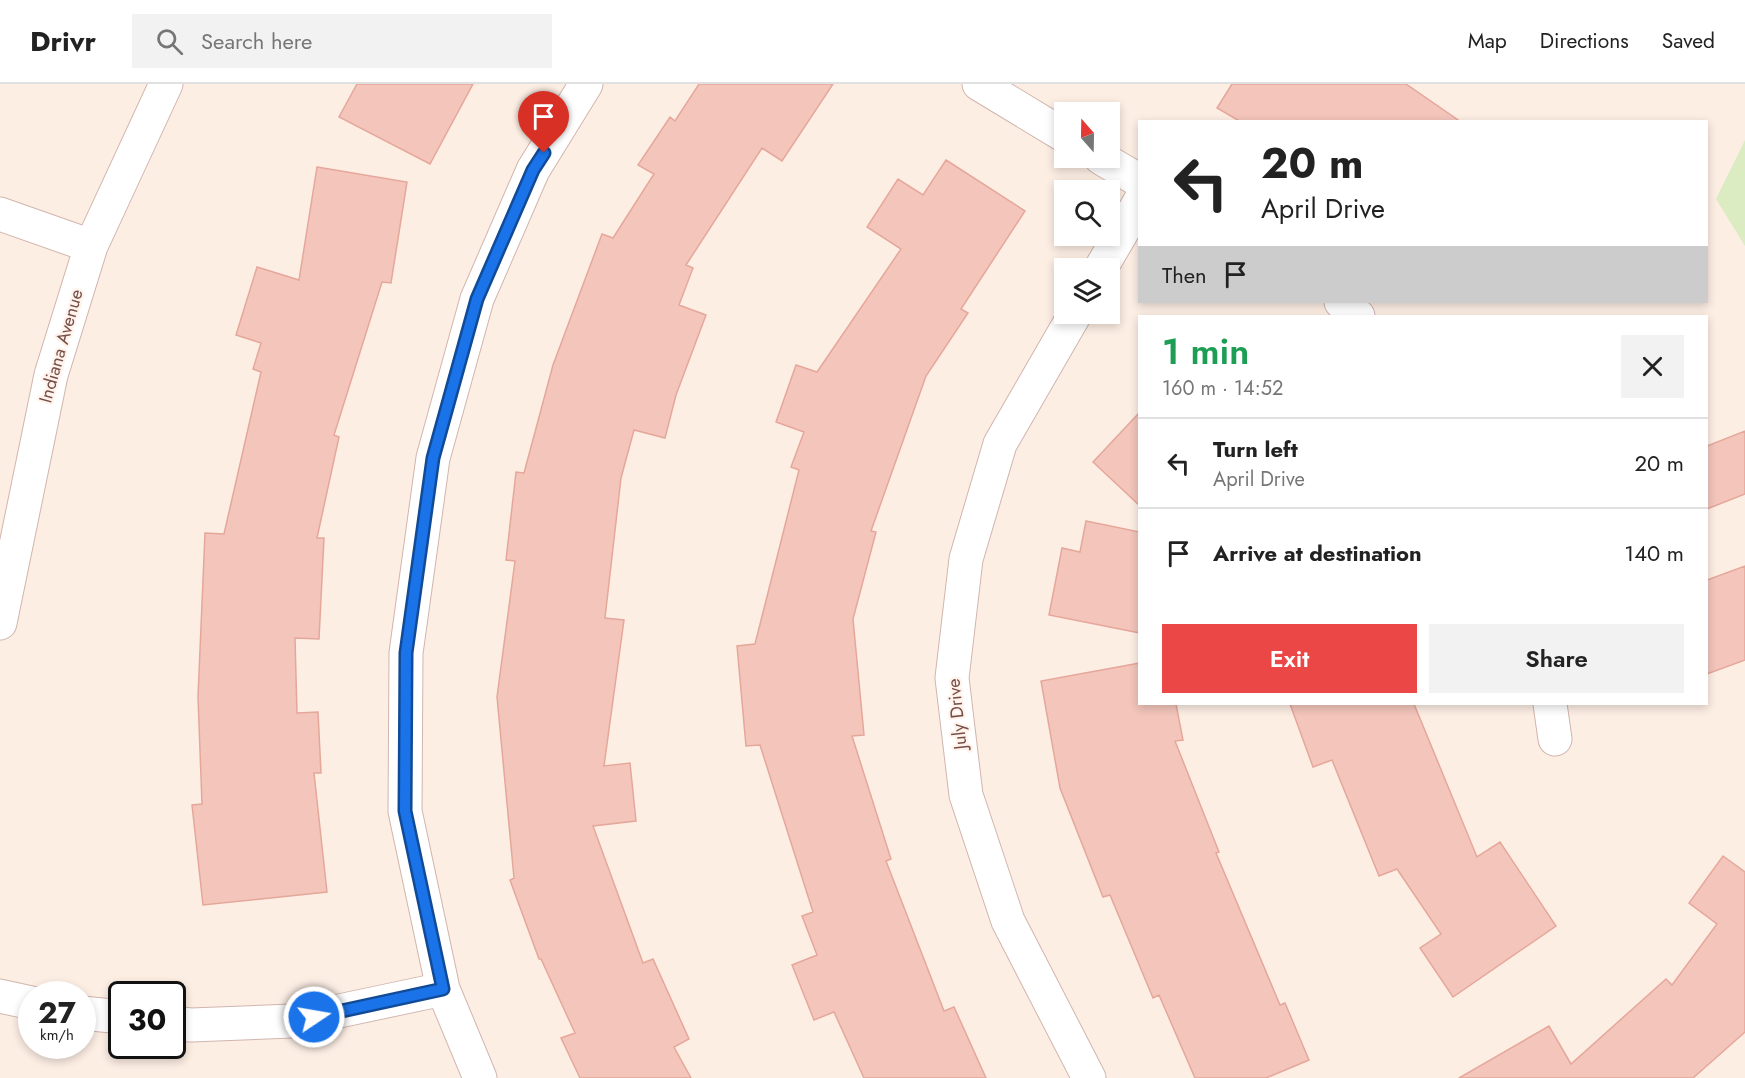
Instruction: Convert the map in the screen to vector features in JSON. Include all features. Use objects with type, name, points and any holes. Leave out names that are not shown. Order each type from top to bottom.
[{"type":"street","name":"Indiana Avenue","points":[[0,623],[51,375],[91,246],[166,84]]},
{"type":"street","points":[[480,1078],[443,989],[405,811],[406,653],[433,458],[477,299],[533,170],[586,84]]},
{"type":"street","points":[[979,84],[1054,129]]},
{"type":"street","points":[[1118,168],[1138,180]]},
{"type":"street","points":[[1107,258],[1138,204]]},
{"type":"street","points":[[0,214],[91,246]]},
{"type":"street","points":[[1342,303],[1357,315]]},
{"type":"street","name":"July Drive","points":[[1069,324],[1000,444],[966,559],[952,678],[966,795],[1004,911],[1089,1078]]},
{"type":"street","points":[[1550,705],[1555,739]]},
{"type":"street","points":[[186,1024],[292,1021],[443,989]]},
{"type":"street","points":[[0,996],[18,1000]]},
{"type":"green space","points":[[1745,140],[1745,246],[1716,199]]},
{"type":"building","points":[[357,84],[473,84],[430,164],[339,117]]},
{"type":"building","points":[[699,84],[833,84],[782,161],[762,148],[686,265],[693,268],[679,305],[706,315],[676,395],[665,438],[634,430],[621,478],[605,618],[624,620],[604,766],[630,763],[636,821],[593,826],[643,963],[653,959],[689,1039],[674,1047],[691,1078],[580,1078],[561,1038],[575,1033],[539,959],[510,880],[514,878],[497,697],[515,561],[506,560],[516,472],[524,473],[553,365],[602,234],[613,238],[654,174],[638,165],[670,117],[675,121]]},
{"type":"building","points":[[1232,84],[1406,84],[1458,120],[1238,120],[1217,108]]},
{"type":"building","points":[[946,160],[1025,211],[961,309],[968,313],[926,376],[871,531],[876,532],[853,619],[864,735],[852,736],[891,859],[886,861],[944,1011],[954,1007],[986,1078],[864,1078],[834,1012],[814,1020],[792,965],[817,955],[802,916],[813,912],[760,745],[746,746],[737,646],[755,644],[799,470],[791,467],[804,432],[776,422],[796,365],[817,372],[901,249],[867,227],[898,179],[923,195]]},
{"type":"building","points":[[317,167],[407,182],[391,283],[382,282],[334,435],[339,437],[317,538],[324,538],[319,639],[295,638],[297,713],[318,712],[321,773],[314,773],[327,892],[203,905],[192,805],[202,804],[198,697],[205,533],[224,534],[261,372],[253,369],[261,343],[236,335],[257,267],[299,280]]},
{"type":"building","points":[[1138,414],[1138,504],[1093,462]]},
{"type":"building","points":[[1745,431],[1745,494],[1708,509],[1708,446]]},
{"type":"building","points":[[1086,521],[1138,532],[1138,633],[1049,615],[1062,548],[1080,552]]},
{"type":"building","points":[[1745,566],[1745,660],[1708,674],[1708,580]]},
{"type":"building","points":[[1138,663],[1138,705],[1176,705],[1183,740],[1175,741],[1219,852],[1216,853],[1280,1005],[1285,1003],[1309,1060],[1266,1078],[1195,1078],[1159,995],[1153,998],[1110,895],[1103,897],[1060,788],[1041,681]]},
{"type":"building","points":[[1290,705],[1414,705],[1477,857],[1500,842],[1556,926],[1453,997],[1420,948],[1441,934],[1397,869],[1379,876],[1332,760],[1313,767]]},
{"type":"building","points":[[1723,856],[1745,872],[1745,1032],[1693,1078],[1459,1078],[1549,1026],[1571,1064],[1666,979],[1672,985],[1717,924],[1689,903]]},
{"type":"route","points":[[314,1017],[443,989],[405,811],[406,653],[433,458],[477,299],[533,170],[544,153]]}]
